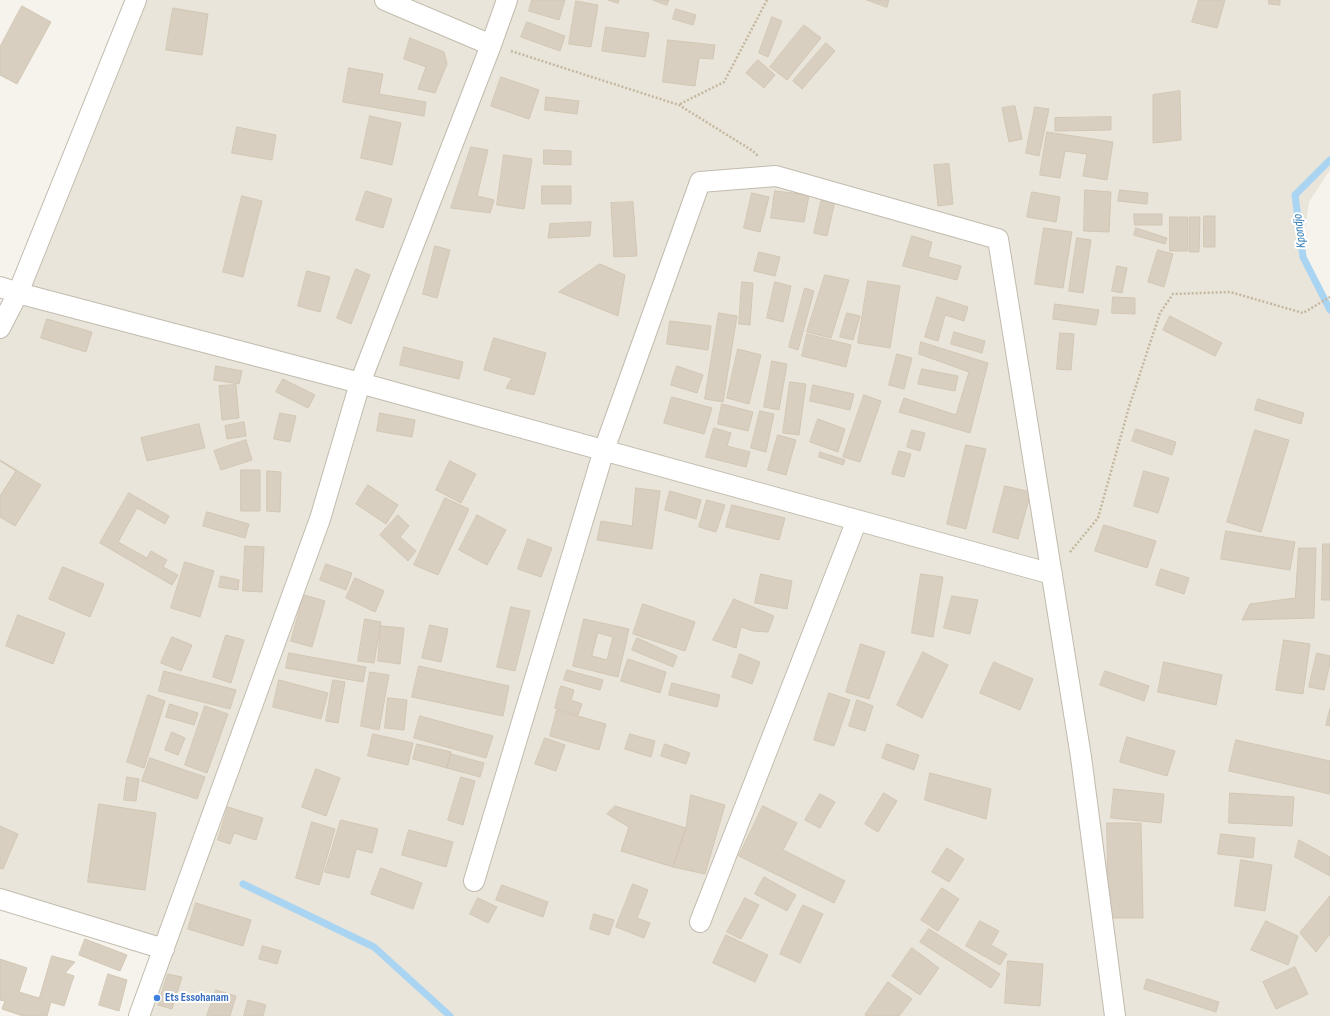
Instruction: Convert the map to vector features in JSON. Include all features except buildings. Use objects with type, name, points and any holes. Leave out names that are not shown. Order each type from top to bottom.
[{"type":"street","points":[[0,328],[9,290],[136,0]]},
{"type":"street","points":[[386,0],[491,45]]},
{"type":"street","points":[[140,1016],[320,519],[360,383],[491,45],[506,0]]},
{"type":"street","points":[[474,881],[604,450],[700,182],[776,176],[998,238],[1081,756],[1114,1016]]},
{"type":"street","points":[[9,290],[360,383],[1052,574]]},
{"type":"street","points":[[700,922],[857,520]]},
{"type":"street","points":[[0,899],[164,949]]},
{"type":"path","points":[[679,105],[724,82],[766,0]]},
{"type":"path","points":[[491,45],[679,105],[753,151],[776,176]]},
{"type":"path","points":[[1052,574],[1098,518],[1129,407],[1155,327],[1160,313],[1173,294],[1230,292],[1303,313],[1330,297]]},
{"type":"shaded area","points":[[134,0],[1330,0],[1330,170],[1309,202],[1301,257],[1330,314],[1330,1016],[146,1016],[172,945],[0,893],[0,321]]},
{"type":"waterway","name":"Kpondjo","points":[[1330,160],[1295,195],[1303,257],[1330,310]]},
{"type":"waterway","points":[[243,884],[374,947],[450,1016]]},
{"type":"place","name":"Ets Essohanam","points":[[157,998]]}]
